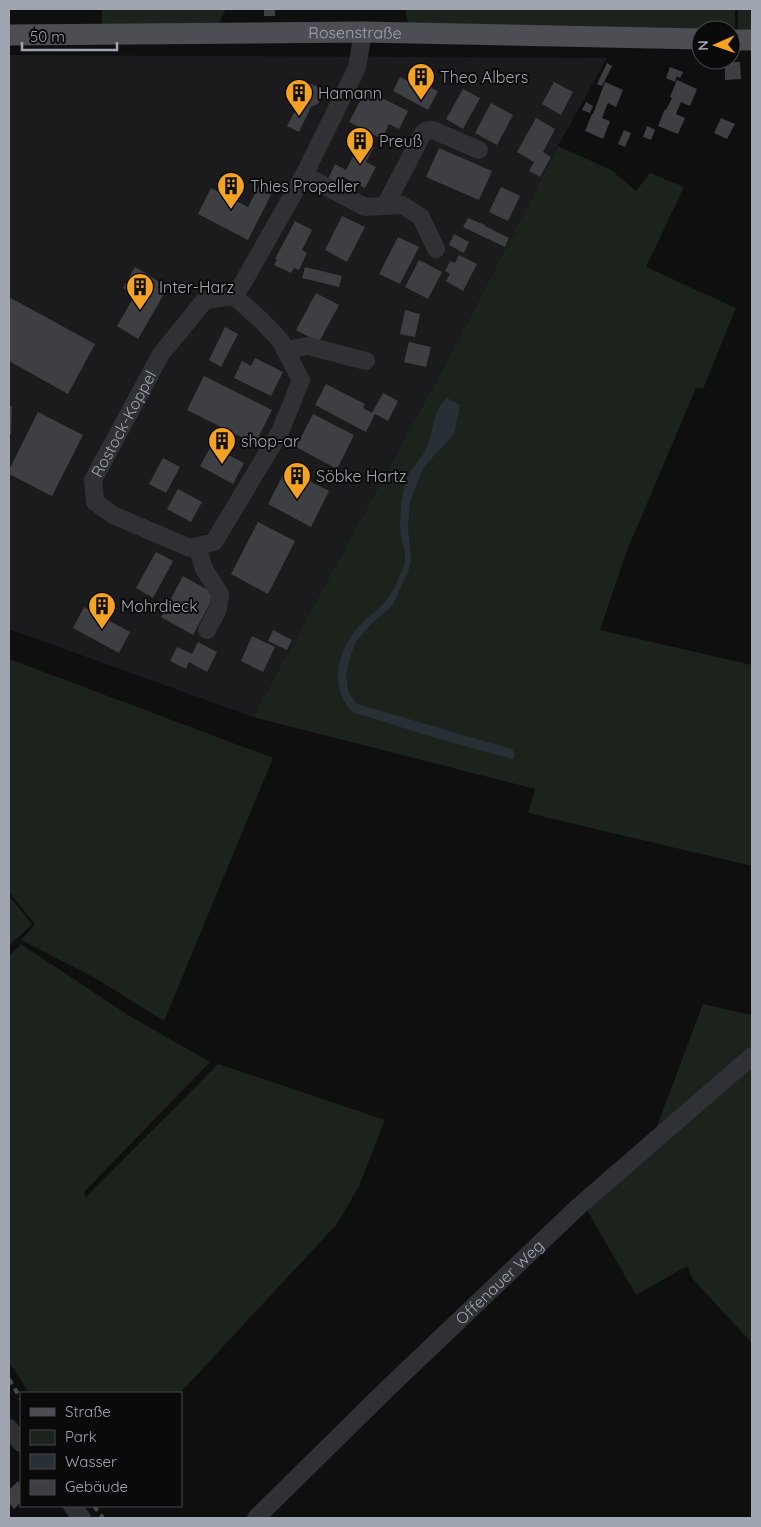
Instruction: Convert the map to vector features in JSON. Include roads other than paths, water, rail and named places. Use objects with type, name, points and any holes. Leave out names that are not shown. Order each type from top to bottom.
[{"type":"main road","name":"Rosenstraße","points":[[9,35],[363,32],[691,39]]},
{"type":"street","points":[[207,630],[218,609],[220,594],[204,569],[197,546],[214,542],[280,432],[301,380],[280,340],[234,296],[304,175],[357,68],[363,32]]},
{"type":"street","points":[[394,205],[423,133],[426,131],[433,130],[479,150]]},
{"type":"street","points":[[304,175],[366,207],[394,205],[421,217],[436,249]]},
{"type":"street","name":"Rostock-Koppel","points":[[197,546],[190,548],[113,515],[95,502],[93,480],[160,354],[205,300],[234,296]]},
{"type":"street","points":[[285,350],[308,346],[366,361]]},
{"type":"street","name":"Offenauer Weg","points":[[256,1518],[386,1390],[578,1207],[752,1056]]},
{"type":"street","points":[[9,1428],[20,1442]]},
{"type":"street","points":[[73,1507],[82,1518]]},
{"type":"water","points":[[447,398],[460,405],[454,434],[423,468],[410,502],[408,528],[411,561],[408,572],[392,606],[373,622],[357,640],[346,674],[348,692],[357,704],[512,749],[515,754],[513,759],[432,737],[353,712],[345,702],[340,691],[339,668],[346,644],[361,624],[386,601],[405,563],[400,521],[405,484],[410,471],[424,453],[430,439],[435,417],[442,403]]},
{"type":"railway","points":[[9,1379],[20,1397]]},
{"type":"railway","points":[[95,1507],[103,1518]]},
{"type":"place","name":"Theo Albers","points":[[421,101]]},
{"type":"place","name":"Hamann","points":[[299,117]]},
{"type":"place","name":"Preuß","points":[[360,165]]},
{"type":"place","name":"Thies Propeller","points":[[231,210]]},
{"type":"place","name":"Inter-Harz","points":[[140,311]]},
{"type":"place","name":"shop-ar","points":[[222,465]]},
{"type":"place","name":"Söbke Hartz","points":[[297,500]]},
{"type":"place","name":"Mohrdieck","points":[[102,630]]}]
